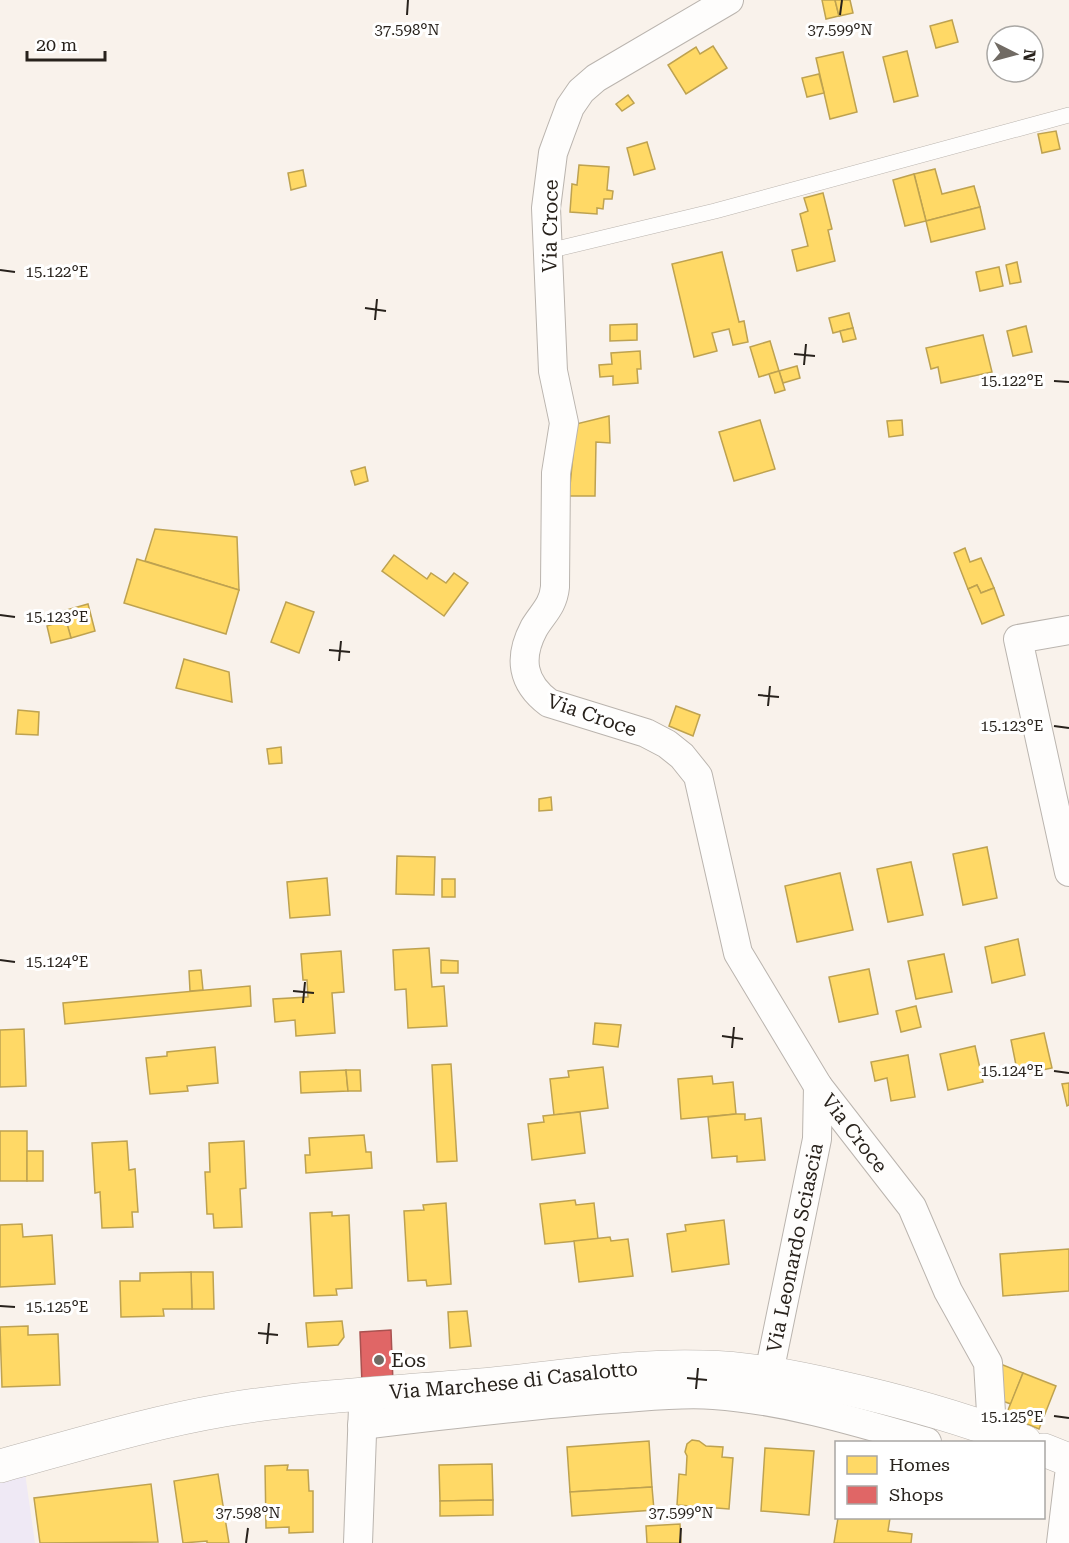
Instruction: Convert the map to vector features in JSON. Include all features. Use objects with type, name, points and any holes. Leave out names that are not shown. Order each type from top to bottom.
[{"type":"street","name":"Via Croce","points":[[729,0],[596,78],[581,91],[570,107],[553,153],[546,208],[553,371],[564,423],[556,473],[554,599],[534,629],[526,650],[524,665],[528,680],[537,694],[549,703],[646,734],[667,744],[682,756],[698,776],[738,953],[818,1086],[912,1207],[948,1291],[988,1364],[992,1430]]},
{"type":"street","points":[[1069,630],[1018,639],[1069,872]]},
{"type":"street","name":"Via Leonardo Sciascia","points":[[769,1372],[817,1139],[818,1086]]},
{"type":"street","name":"Via Marchese di Casalotto","points":[[0,1466],[120,1434],[223,1410],[291,1400],[362,1410],[522,1382],[625,1368],[705,1366],[769,1372],[878,1396],[992,1430],[1020,1441]]},
{"type":"street","points":[[358,1543],[362,1410],[714,1395],[771,1403],[849,1420],[920,1441]]},
{"type":"street","points":[[1045,1450],[1069,1460]]},
{"type":"street","points":[[1060,1486],[1061,1543]]},
{"type":"lane","points":[[548,251],[715,211],[1069,115]]},
{"type":"shaded area","points":[[25,1473],[35,1543],[0,1543],[0,1480]]},
{"type":"building: Homes","points":[[822,0],[835,0],[839,16],[826,19]]},
{"type":"building: Homes","points":[[835,0],[850,0],[853,13],[839,16]]},
{"type":"building: Homes","points":[[952,20],[958,42],[936,48],[930,26]]},
{"type":"building: Homes","points":[[713,46],[727,68],[686,94],[668,65],[696,47],[700,54]]},
{"type":"building: Homes","points":[[907,51],[918,96],[894,102],[883,57]]},
{"type":"building: Homes","points":[[843,52],[857,112],[830,119],[816,58]]},
{"type":"building: Homes","points":[[819,74],[824,93],[807,97],[802,78]]},
{"type":"building: Homes","points":[[628,95],[634,103],[622,111],[616,104]]},
{"type":"building: Homes","points":[[1056,131],[1060,149],[1042,153],[1038,134]]},
{"type":"building: Homes","points":[[647,142],[655,169],[634,175],[627,148]]},
{"type":"building: Homes","points":[[579,165],[609,167],[607,190],[613,191],[612,199],[604,199],[603,209],[597,208],[597,214],[570,212],[572,184],[577,185]]},
{"type":"building: Homes","points":[[935,169],[942,194],[974,186],[980,207],[926,221],[914,174]]},
{"type":"building: Homes","points":[[303,170],[306,186],[291,190],[288,173]]},
{"type":"building: Homes","points":[[914,174],[926,221],[905,226],[893,180]]},
{"type":"building: Homes","points":[[823,193],[832,229],[828,230],[835,261],[797,271],[792,250],[808,246],[800,214],[808,211],[804,198]]},
{"type":"building: Homes","points":[[980,207],[985,229],[931,242],[926,221]]},
{"type":"building: Homes","points":[[722,252],[739,322],[744,321],[748,342],[733,345],[729,329],[712,333],[717,351],[694,357],[672,264]]},
{"type":"building: Homes","points":[[1017,262],[1021,282],[1010,284],[1006,265]]},
{"type":"building: Homes","points":[[999,267],[1003,286],[980,291],[976,272]]},
{"type":"building: Homes","points":[[849,313],[853,328],[833,333],[829,318]]},
{"type":"building: Homes","points":[[637,324],[637,340],[610,341],[610,325]]},
{"type":"building: Homes","points":[[1026,326],[1032,352],[1013,356],[1007,331]]},
{"type":"building: Homes","points":[[853,328],[856,339],[843,342],[840,331]]},
{"type":"building: Homes","points":[[983,335],[992,372],[941,383],[938,367],[931,369],[926,348]]},
{"type":"building: Homes","points":[[770,341],[779,371],[759,377],[750,347]]},
{"type":"building: Homes","points":[[640,351],[641,369],[637,369],[638,383],[613,385],[613,376],[600,377],[599,365],[612,364],[611,353]]},
{"type":"building: Homes","points":[[797,366],[800,378],[783,383],[779,371]]},
{"type":"building: Homes","points":[[779,371],[785,390],[775,393],[769,374]]},
{"type":"building: Homes","points":[[609,416],[610,443],[596,442],[595,496],[569,496],[576,424]]},
{"type":"building: Homes","points":[[760,420],[775,469],[734,481],[719,432]]},
{"type":"building: Homes","points":[[902,420],[903,435],[889,437],[887,421]]},
{"type":"building: Homes","points":[[365,467],[368,481],[355,485],[351,471]]},
{"type":"building: Homes","points":[[155,529],[237,537],[239,590],[145,561]]},
{"type":"building: Homes","points":[[965,548],[970,562],[981,558],[994,588],[981,593],[977,585],[968,589],[954,553]]},
{"type":"building: Homes","points":[[394,555],[427,579],[431,573],[446,583],[454,573],[468,583],[444,616],[382,571]]},
{"type":"building: Homes","points":[[137,559],[239,590],[226,634],[124,603]]},
{"type":"building: Homes","points":[[977,585],[981,593],[994,588],[1004,615],[982,624],[968,589]]},
{"type":"building: Homes","points":[[286,602],[314,612],[299,653],[271,642]]},
{"type":"building: Homes","points":[[88,604],[95,631],[71,638],[63,611]]},
{"type":"building: Homes","points":[[66,620],[71,638],[51,643],[47,626]]},
{"type":"building: Homes","points":[[184,659],[229,672],[232,702],[176,688]]},
{"type":"building: Homes","points":[[676,706],[700,715],[693,736],[669,726]]},
{"type":"building: Homes","points":[[18,710],[39,712],[38,735],[16,734]]},
{"type":"building: Homes","points":[[281,747],[282,763],[269,764],[267,749]]},
{"type":"building: Homes","points":[[551,797],[552,810],[539,811],[539,799]]},
{"type":"building: Homes","points":[[987,847],[997,898],[963,905],[953,854]]},
{"type":"building: Homes","points":[[397,856],[435,857],[434,895],[396,894]]},
{"type":"building: Homes","points":[[911,862],[923,915],[888,922],[877,869]]},
{"type":"building: Homes","points":[[840,873],[853,930],[797,942],[785,886]]},
{"type":"building: Homes","points":[[327,878],[330,915],[290,918],[287,882]]},
{"type":"building: Homes","points":[[442,879],[455,879],[455,897],[442,897]]},
{"type":"building: Homes","points":[[1018,939],[1025,975],[992,983],[985,947]]},
{"type":"building: Homes","points":[[429,948],[432,987],[444,986],[447,1026],[408,1028],[406,989],[395,990],[393,950]]},
{"type":"building: Homes","points":[[341,951],[344,992],[332,993],[335,1033],[296,1036],[295,1020],[275,1022],[273,999],[308,997],[307,980],[303,980],[301,954]]},
{"type":"building: Homes","points":[[944,954],[952,992],[916,999],[908,961]]},
{"type":"building: Homes","points":[[441,960],[458,961],[458,973],[441,973]]},
{"type":"building: Homes","points":[[869,969],[878,1014],[839,1022],[829,977]]},
{"type":"building: Homes","points":[[201,970],[203,990],[190,991],[189,971]]},
{"type":"building: Homes","points":[[250,986],[251,1006],[65,1024],[63,1003]]},
{"type":"building: Homes","points":[[916,1006],[921,1027],[901,1032],[896,1011]]},
{"type":"building: Homes","points":[[595,1023],[621,1025],[618,1047],[593,1044]]},
{"type":"building: Homes","points":[[24,1029],[26,1086],[0,1087],[0,1030]]},
{"type":"building: Homes","points":[[1044,1033],[1052,1068],[1018,1075],[1011,1040]]},
{"type":"building: Homes","points":[[975,1046],[983,1082],[948,1090],[940,1054]]},
{"type":"building: Homes","points":[[215,1047],[218,1083],[187,1086],[188,1091],[150,1094],[146,1058],[167,1056],[167,1052]]},
{"type":"building: Homes","points":[[908,1055],[915,1097],[891,1101],[887,1078],[875,1081],[871,1062]]},
{"type":"building: Homes","points":[[451,1064],[457,1161],[437,1162],[432,1065]]},
{"type":"building: Homes","points":[[603,1067],[608,1108],[554,1115],[550,1079],[569,1077],[568,1071]]},
{"type":"building: Homes","points":[[346,1070],[348,1091],[301,1093],[300,1072]]},
{"type":"building: Homes","points":[[346,1070],[360,1070],[361,1091],[348,1091]]},
{"type":"building: Homes","points":[[712,1076],[713,1084],[733,1082],[736,1114],[681,1119],[678,1079]]},
{"type":"building: Homes","points":[[1069,1083],[1069,1105],[1067,1106],[1062,1084]]},
{"type":"building: Homes","points":[[580,1112],[585,1153],[532,1160],[528,1124],[544,1122],[543,1116]]},
{"type":"building: Homes","points":[[745,1114],[745,1120],[761,1118],[765,1160],[737,1162],[737,1156],[712,1158],[708,1117]]},
{"type":"building: Homes","points":[[0,1131],[27,1131],[27,1181],[0,1181]]},
{"type":"building: Homes","points":[[364,1135],[366,1152],[371,1152],[372,1168],[306,1173],[305,1155],[310,1155],[309,1138]]},
{"type":"building: Homes","points":[[127,1141],[129,1170],[135,1169],[138,1212],[132,1212],[133,1227],[102,1228],[100,1192],[95,1193],[92,1143]]},
{"type":"building: Homes","points":[[244,1141],[246,1188],[240,1189],[242,1227],[214,1228],[213,1214],[207,1214],[205,1172],[210,1172],[209,1143]]},
{"type":"building: Homes","points":[[27,1151],[43,1151],[43,1181],[27,1181]]},
{"type":"building: Homes","points":[[575,1200],[576,1205],[594,1203],[598,1239],[545,1244],[540,1204]]},
{"type":"building: Homes","points":[[446,1203],[451,1284],[427,1286],[426,1280],[408,1281],[404,1211],[424,1210],[423,1205]]},
{"type":"building: Homes","points":[[332,1212],[332,1216],[349,1215],[352,1288],[336,1289],[337,1295],[314,1296],[310,1213]]},
{"type":"building: Homes","points":[[724,1220],[729,1264],[672,1272],[667,1234],[686,1231],[685,1225]]},
{"type":"building: Homes","points":[[22,1224],[23,1237],[52,1235],[55,1284],[0,1287],[0,1225]]},
{"type":"building: Homes","points":[[610,1237],[611,1241],[628,1239],[633,1276],[579,1282],[574,1241]]},
{"type":"building: Homes","points":[[1069,1249],[1069,1291],[1003,1296],[1000,1254]]},
{"type":"building: Homes","points":[[191,1272],[213,1272],[214,1309],[192,1309]]},
{"type":"building: Homes","points":[[191,1272],[192,1309],[163,1309],[164,1316],[121,1317],[120,1281],[140,1281],[140,1273]]},
{"type":"building: Homes","points":[[467,1311],[471,1346],[450,1348],[448,1312]]},
{"type":"building: Homes","points":[[342,1321],[344,1337],[338,1345],[308,1347],[306,1323]]},
{"type":"building: Homes","points":[[28,1326],[28,1335],[58,1334],[60,1385],[2,1387],[0,1327]]},
{"type":"building: Homes","points":[[993,1361],[1023,1373],[1011,1404],[999,1400]]},
{"type":"building: Homes","points":[[1023,1373],[1056,1386],[1039,1429],[1006,1415]]},
{"type":"building: Homes","points":[[692,1440],[699,1441],[706,1446],[723,1447],[722,1457],[733,1458],[729,1509],[677,1505],[679,1474],[686,1475],[687,1456],[685,1452],[687,1444]]},
{"type":"building: Homes","points":[[649,1441],[652,1487],[570,1492],[567,1447]]},
{"type":"building: Homes","points":[[765,1448],[814,1451],[809,1515],[761,1511]]},
{"type":"building: Homes","points":[[492,1464],[493,1500],[440,1501],[439,1465]]},
{"type":"building: Homes","points":[[288,1465],[287,1470],[308,1470],[309,1491],[313,1491],[313,1532],[289,1533],[289,1527],[266,1528],[265,1466]]},
{"type":"building: Homes","points":[[218,1474],[229,1543],[207,1543],[207,1541],[183,1543],[174,1481]]},
{"type":"building: Homes","points":[[151,1484],[158,1542],[40,1543],[34,1498]]},
{"type":"building: Homes","points":[[652,1487],[654,1510],[572,1516],[570,1492]]},
{"type":"building: Homes","points":[[493,1500],[493,1515],[440,1516],[440,1501]]},
{"type":"building: Homes","points":[[838,1519],[890,1519],[888,1531],[912,1534],[911,1543],[834,1543]]},
{"type":"building: Homes","points":[[680,1524],[681,1543],[647,1543],[646,1526]]},
{"type":"building: Shops","points":[[391,1330],[393,1383],[362,1384],[360,1332]]},
{"type":"place","name":"Eos","points":[[379,1360]]}]
